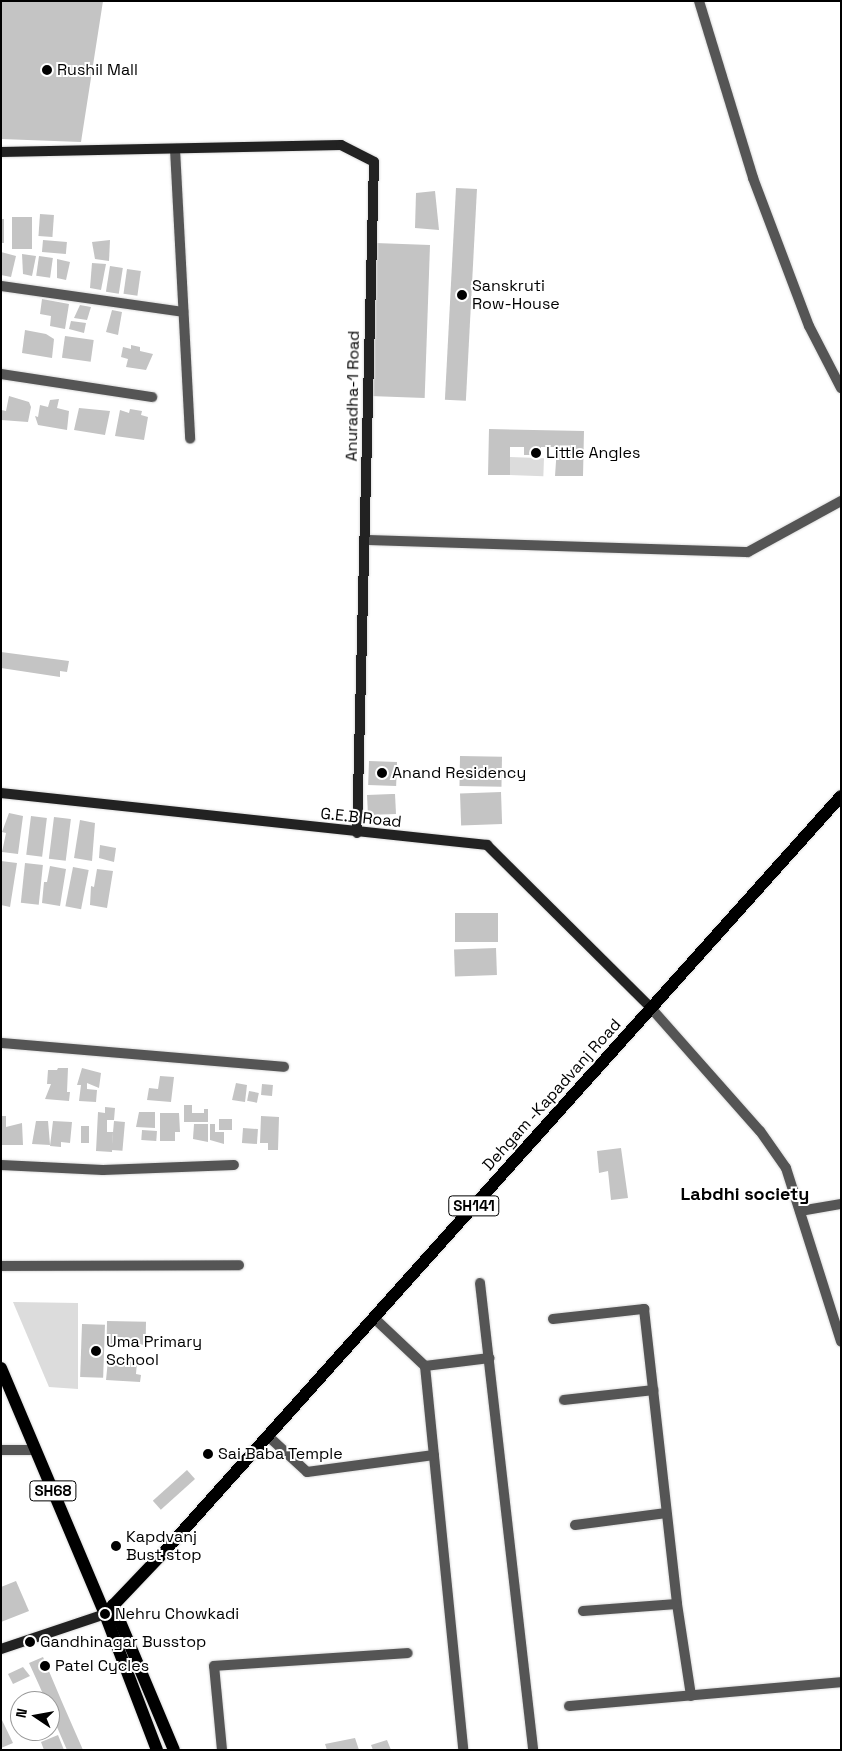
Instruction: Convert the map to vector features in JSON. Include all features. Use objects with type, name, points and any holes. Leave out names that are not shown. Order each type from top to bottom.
[{"type":"main road","name":"Dehgam -Kapadvanj Road","points":[[109,1609],[268,1436],[841,796]]},
{"type":"main road","name":"SH68","points":[[1,1368],[36,1450],[174,1750]]},
{"type":"main road","name":"SH68","points":[[109,1609],[157,1750]]},
{"type":"street","points":[[699,1],[753,178],[809,326],[841,388]]},
{"type":"street","name":"Anuradha-1 Road","points":[[1,152],[341,145],[374,162],[357,833]]},
{"type":"street","points":[[175,149],[190,439]]},
{"type":"street","points":[[1,286],[183,312]]},
{"type":"street","points":[[1,374],[152,397]]},
{"type":"street","points":[[364,540],[748,552],[841,501]]},
{"type":"street","name":"G.E.B Road","points":[[1,793],[357,833],[487,845],[651,1008]]},
{"type":"street","points":[[651,1008],[760,1131],[786,1168],[841,1341]]},
{"type":"street","points":[[1,1044],[284,1067]]},
{"type":"street","points":[[1,1165],[103,1170],[234,1165]]},
{"type":"street","points":[[800,1211],[841,1204]]},
{"type":"street","points":[[1,1266],[239,1266]]},
{"type":"street","points":[[480,1283],[533,1750]]},
{"type":"street","points":[[553,1319],[644,1309],[676,1604],[691,1696]]},
{"type":"street","points":[[374,1318],[425,1366],[463,1750]]},
{"type":"street","points":[[425,1366],[490,1358]]},
{"type":"street","points":[[564,1400],[654,1390]]},
{"type":"street","points":[[268,1436],[307,1472],[434,1454]]},
{"type":"street","points":[[1,1450],[36,1450]]},
{"type":"street","points":[[575,1525],[666,1513]]},
{"type":"street","points":[[583,1611],[676,1604]]},
{"type":"street","points":[[1,1649],[109,1609]]},
{"type":"street","points":[[222,1750],[214,1666],[408,1653]]},
{"type":"street","points":[[569,1706],[841,1682]]},
{"type":"shaded area","points":[[510,457],[544,458],[543,476],[509,475]]},
{"type":"shaded area","points":[[13,1302],[78,1303],[78,1389],[49,1387]]},
{"type":"building","name":"Rushil Mall","points":[[1,1],[103,1],[81,142],[1,139]]},
{"type":"building","name":"Sanskruti Row-House","points":[[456,188],[477,189],[466,401],[445,400]]},
{"type":"building","points":[[435,191],[439,230],[415,228],[416,193]]},
{"type":"building","points":[[40,214],[54,215],[52,237],[38,236]]},
{"type":"building","points":[[12,217],[32,217],[32,249],[12,249]]},
{"type":"building","points":[[1,219],[4,219],[4,243],[1,243]]},
{"type":"building","points":[[43,240],[67,242],[66,254],[42,252]]},
{"type":"building","points":[[110,240],[109,261],[95,259],[92,242]]},
{"type":"building","points":[[375,243],[430,245],[425,398],[370,396]]},
{"type":"building","points":[[1,252],[16,256],[11,277],[1,275]]},
{"type":"building","points":[[22,254],[36,256],[32,276],[23,274]]},
{"type":"building","points":[[39,256],[53,258],[50,278],[36,276]]},
{"type":"building","points":[[57,259],[70,262],[66,280],[57,278]]},
{"type":"building","points":[[92,263],[106,264],[101,290],[90,288]]},
{"type":"building","points":[[110,266],[123,268],[119,294],[106,292]]},
{"type":"building","points":[[127,269],[141,271],[137,296],[124,294]]},
{"type":"building","points":[[42,299],[69,304],[65,329],[50,326],[51,316],[40,314]]},
{"type":"building","points":[[80,305],[91,307],[87,320],[74,318]]},
{"type":"building","points":[[112,310],[122,312],[118,335],[106,332]]},
{"type":"building","points":[[71,321],[86,323],[84,333],[69,329]]},
{"type":"building","points":[[25,330],[46,334],[54,339],[52,358],[22,353]]},
{"type":"building","points":[[65,336],[94,340],[91,362],[62,358]]},
{"type":"building","points":[[131,345],[140,347],[140,351],[153,354],[146,370],[126,367],[128,359],[121,357],[123,347],[131,349]]},
{"type":"building","points":[[9,396],[29,402],[31,407],[28,422],[1,420],[1,410],[6,411]]},
{"type":"building","points":[[59,399],[57,408],[69,411],[67,430],[38,425],[35,416],[38,417],[40,405],[48,407],[50,400]]},
{"type":"building","points":[[79,408],[110,411],[105,435],[74,430]]},
{"type":"building","points":[[130,409],[142,411],[141,415],[148,417],[144,440],[115,436],[120,410],[129,413]]},
{"type":"building","points":[[489,429],[584,431],[583,476],[555,476],[557,447],[541,447],[541,455],[524,455],[524,447],[510,447],[510,475],[488,475]]},
{"type":"building","points":[[1,652],[69,661],[67,672],[60,671],[60,677],[1,668]]},
{"type":"building","points":[[460,756],[502,757],[501,787],[459,786]]},
{"type":"building","name":"Anand Residency","points":[[369,761],[397,762],[396,786],[368,785]]},
{"type":"building","points":[[501,792],[502,824],[461,825],[460,793]]},
{"type":"building","name":"Anand Residency","points":[[395,794],[396,814],[368,815],[367,795]]},
{"type":"building","points":[[9,813],[23,816],[18,854],[2,852],[6,833],[2,832]]},
{"type":"building","points":[[31,816],[47,818],[42,857],[26,855]]},
{"type":"building","points":[[54,817],[71,819],[66,861],[49,859]]},
{"type":"building","points":[[80,820],[95,823],[92,861],[74,858]]},
{"type":"building","points":[[100,845],[116,848],[114,862],[99,858]]},
{"type":"building","points":[[1,861],[17,863],[10,907],[1,905]]},
{"type":"building","points":[[25,863],[43,865],[39,905],[21,903]]},
{"type":"building","points":[[50,866],[66,869],[60,906],[42,903],[44,882],[47,882]]},
{"type":"building","points":[[73,867],[89,870],[81,909],[65,906]]},
{"type":"building","points":[[97,869],[113,871],[107,908],[90,905],[91,886],[94,887]]},
{"type":"building","points":[[455,913],[498,913],[498,942],[455,942]]},
{"type":"building","points":[[496,948],[497,975],[455,976],[454,949]]},
{"type":"building","points":[[58,1068],[68,1068],[67,1092],[70,1092],[69,1101],[45,1099],[51,1084],[47,1084],[48,1070],[57,1070]]},
{"type":"building","points":[[82,1068],[101,1073],[99,1088],[87,1083],[87,1089],[97,1090],[96,1102],[79,1101],[81,1085],[77,1085]]},
{"type":"building","points":[[160,1076],[174,1077],[171,1102],[147,1100],[149,1088],[158,1089]]},
{"type":"building","points":[[236,1083],[247,1085],[245,1102],[232,1100]]},
{"type":"building","points":[[262,1084],[273,1085],[272,1096],[261,1095]]},
{"type":"building","points":[[249,1091],[259,1093],[257,1103],[247,1101]]},
{"type":"building","points":[[184,1105],[192,1105],[192,1113],[204,1113],[204,1109],[208,1109],[208,1122],[184,1122]]},
{"type":"building","points":[[105,1107],[115,1108],[114,1120],[107,1120],[107,1132],[113,1132],[112,1152],[96,1151],[98,1112],[105,1113]]},
{"type":"building","points":[[139,1112],[155,1112],[155,1128],[136,1127]]},
{"type":"building","points":[[160,1113],[179,1113],[180,1132],[175,1132],[175,1141],[160,1141]]},
{"type":"building","points":[[1,1116],[6,1116],[6,1127],[22,1123],[23,1145],[1,1145]]},
{"type":"building","points":[[261,1116],[279,1117],[278,1150],[268,1150],[268,1143],[260,1143]]},
{"type":"building","points":[[219,1119],[232,1119],[232,1130],[219,1130]]},
{"type":"building","points":[[36,1121],[48,1121],[50,1145],[32,1144]]},
{"type":"building","points":[[53,1121],[72,1122],[70,1143],[61,1142],[61,1147],[50,1146]]},
{"type":"building","points":[[114,1121],[125,1122],[122,1151],[111,1150]]},
{"type":"building","points":[[194,1124],[208,1124],[208,1142],[193,1139]]},
{"type":"building","points":[[210,1124],[215,1124],[215,1132],[224,1132],[224,1144],[210,1140]]},
{"type":"building","points":[[81,1126],[89,1126],[89,1143],[81,1143]]},
{"type":"building","points":[[243,1128],[258,1129],[257,1144],[242,1143]]},
{"type":"building","points":[[142,1130],[157,1131],[156,1141],[141,1140]]},
{"type":"building","points":[[621,1148],[628,1198],[611,1200],[608,1171],[599,1173],[597,1151]]},
{"type":"building","points":[[107,1321],[146,1322],[146,1345],[107,1344]]},
{"type":"building","points":[[82,1324],[105,1325],[103,1378],[80,1377]]},
{"type":"building","points":[[108,1360],[137,1362],[136,1374],[141,1375],[140,1382],[106,1380]]},
{"type":"building","points":[[187,1470],[195,1479],[161,1510],[153,1501]]},
{"type":"building","points":[[16,1581],[29,1611],[1,1622],[1,1587]]},
{"type":"building","points":[[43,1657],[58,1691],[42,1691],[29,1663]]},
{"type":"building","points":[[23,1667],[30,1676],[13,1684],[8,1674]]},
{"type":"building","points":[[60,1697],[83,1750],[67,1750],[60,1734]]},
{"type":"building","points":[[1,1718],[10,1737],[10,1741],[13,1743],[1,1748]]},
{"type":"building","points":[[355,1738],[359,1750],[327,1750],[325,1744]]},
{"type":"building","points":[[60,1740],[64,1750],[44,1750],[41,1742]]},
{"type":"building","points":[[387,1740],[391,1750],[373,1750],[371,1745]]},
{"type":"place","name":"Rushil Mall","points":[[47,70]]},
{"type":"place","name":"Sanskruti Row-House","points":[[462,295]]},
{"type":"place","name":"Little Angles","points":[[536,453]]},
{"type":"place","name":"Anand Residency","points":[[382,773]]},
{"type":"place","name":"Uma Primary School","points":[[96,1351]]},
{"type":"place","name":"Sai Baba Temple","points":[[208,1454]]},
{"type":"place","name":"Kapdvanj Bust stop","points":[[116,1546]]},
{"type":"place","name":"Nehru Chowkadi","points":[[105,1614]]},
{"type":"place","name":"Gandhinagar Busstop","points":[[30,1642]]},
{"type":"place","name":"Patel Cycles","points":[[45,1666]]},
{"type":"district","name":"Labdhi society","points":[[745,1194]]}]
